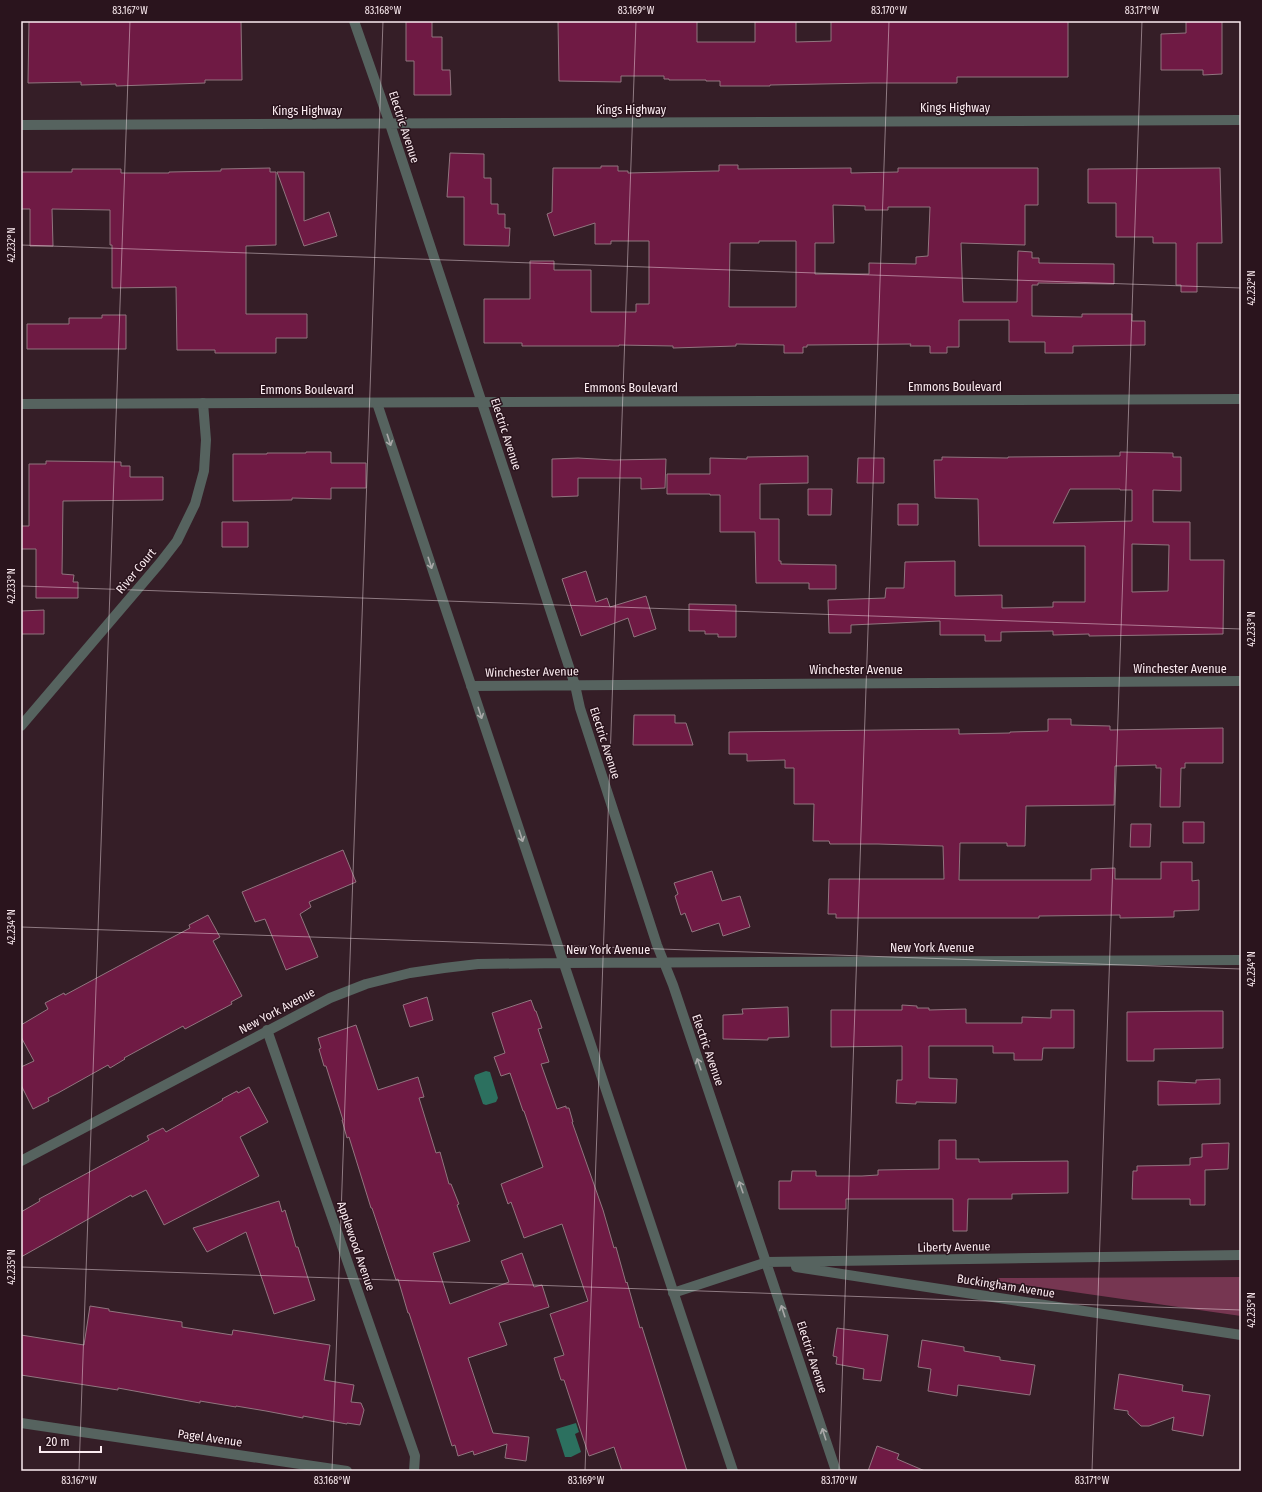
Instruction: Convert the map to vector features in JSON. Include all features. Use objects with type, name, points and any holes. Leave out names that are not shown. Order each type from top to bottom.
[{"type":"street","name":"Electric Avenue","points":[[354,21],[390,124],[575,685],[580,708],[657,945],[767,1262],[836,1471]]},
{"type":"street","name":"Kings Highway","points":[[21,125],[1241,120]]},
{"type":"street","name":"Emmons Boulevard","points":[[21,404],[1241,399]]},
{"type":"street","name":"River Court","points":[[21,726],[160,563],[180,535],[195,504],[204,471],[206,437],[203,403]]},
{"type":"street","points":[[377,403],[733,1471]]},
{"type":"street","name":"Winchester Avenue","points":[[471,686],[1241,681]]},
{"type":"street","name":"New York Avenue","points":[[21,1161],[330,998],[366,984],[410,973],[478,964],[1241,960]]},
{"type":"street","name":"Applewood Avenue","points":[[267,1030],[415,1456],[414,1471]]},
{"type":"street","name":"Liberty Avenue","points":[[673,1293],[767,1262],[1241,1255]]},
{"type":"street","name":"Buckingham Avenue","points":[[767,1262],[1241,1335]]},
{"type":"street","name":"Pagel Avenue","points":[[21,1423],[348,1471]]},
{"type":"shaded area","points":[[486,1071],[490,1072],[498,1098],[496,1102],[486,1105],[483,1104],[474,1078],[475,1075]]},
{"type":"shaded area","points":[[1241,1277],[1241,1316],[997,1281],[997,1278]]},
{"type":"shaded area","points":[[576,1423],[579,1432],[575,1434],[581,1452],[571,1457],[565,1457],[556,1429]]},
{"type":"building","points":[[29,21],[241,21],[242,80],[205,80],[205,83],[116,86],[116,84],[81,85],[81,82],[28,83]]},
{"type":"building","points":[[406,21],[432,21],[432,37],[442,37],[442,70],[450,70],[451,95],[414,95],[414,61],[406,61]]},
{"type":"building","points":[[558,21],[697,21],[697,42],[755,42],[755,21],[796,21],[796,42],[831,41],[831,21],[1068,21],[1068,77],[957,77],[957,83],[872,83],[770,86],[720,86],[720,81],[669,80],[664,79],[664,76],[621,76],[621,82],[559,81]]},
{"type":"building","points":[[1186,21],[1222,21],[1222,74],[1203,75],[1203,70],[1161,70],[1161,34],[1186,33]]},
{"type":"building","points":[[450,153],[484,154],[484,178],[491,178],[491,204],[498,204],[498,214],[505,214],[505,228],[510,228],[509,246],[464,245],[464,197],[447,197]]},
{"type":"building","points":[[719,165],[738,165],[738,169],[851,168],[851,173],[898,172],[898,168],[1038,168],[1038,205],[1025,205],[1025,245],[961,243],[963,302],[1017,302],[1018,251],[1032,252],[1032,258],[1039,258],[1039,263],[1114,264],[1114,284],[1038,283],[1038,285],[1032,285],[1032,316],[1082,317],[1082,314],[1132,314],[1132,321],[1145,321],[1145,345],[1073,346],[1073,353],[1045,353],[1045,342],[1009,342],[1009,320],[959,320],[959,347],[947,347],[947,353],[930,353],[930,346],[910,346],[911,344],[807,345],[807,347],[803,347],[803,353],[784,353],[784,345],[736,344],[736,346],[673,348],[673,346],[522,346],[522,343],[484,343],[484,299],[530,299],[530,261],[554,261],[554,270],[591,270],[591,312],[636,312],[636,304],[649,304],[649,241],[611,241],[611,244],[595,244],[595,223],[554,236],[547,214],[552,212],[553,168],[601,168],[601,166],[618,166],[618,171],[628,171],[628,173],[719,171]],"holes":[[[833,205],[865,206],[865,210],[888,210],[888,207],[930,207],[928,256],[916,257],[916,264],[869,263],[869,274],[815,274],[815,243],[834,243]],[[759,241],[796,241],[796,307],[729,307],[730,243],[759,243]]]},
{"type":"building","points":[[270,168],[270,172],[276,172],[276,245],[246,246],[246,314],[307,314],[307,338],[276,338],[276,353],[215,353],[215,350],[177,350],[176,287],[112,288],[110,210],[52,209],[53,246],[30,246],[30,209],[21,209],[21,172],[72,172],[72,169],[121,169],[121,173],[169,173],[221,171],[221,169]]},
{"type":"building","points":[[1220,168],[1222,243],[1197,243],[1197,292],[1181,292],[1181,285],[1176,285],[1176,243],[1153,243],[1153,237],[1116,237],[1116,203],[1088,203],[1088,169]]},
{"type":"building","points":[[277,172],[304,172],[304,221],[329,212],[337,236],[304,246]]},
{"type":"building","points":[[102,315],[126,315],[126,349],[27,349],[27,324],[69,324],[69,318],[102,318]]},
{"type":"building","points":[[331,452],[331,463],[366,463],[366,488],[331,488],[331,499],[292,498],[292,500],[233,501],[233,454]]},
{"type":"building","points":[[1120,452],[1173,453],[1173,457],[1181,457],[1181,491],[1153,490],[1153,522],[1190,522],[1190,560],[1224,560],[1223,634],[1089,636],[1089,634],[1053,635],[1053,631],[1001,632],[1001,641],[985,641],[985,635],[940,635],[940,621],[851,625],[851,633],[829,633],[828,600],[885,598],[886,588],[904,588],[905,562],[955,561],[955,596],[1002,595],[1002,608],[1053,607],[1053,602],[1085,602],[1085,546],[979,546],[978,499],[935,498],[934,460],[942,460],[942,457],[1008,458],[1120,456]],"holes":[[[1070,489],[1132,490],[1132,521],[1053,523]],[[1132,544],[1169,545],[1168,591],[1132,592]]]},
{"type":"building","points":[[808,456],[808,483],[760,484],[760,519],[779,519],[779,561],[781,561],[781,564],[836,565],[836,589],[809,589],[809,583],[756,583],[755,532],[720,532],[720,495],[667,494],[667,474],[710,474],[710,458],[747,459],[747,457]]},
{"type":"building","points":[[578,458],[614,460],[666,459],[665,488],[641,489],[641,478],[578,478],[578,496],[552,497],[552,459]]},
{"type":"building","points":[[858,458],[884,458],[884,483],[857,483]]},
{"type":"building","points":[[46,461],[121,462],[121,466],[130,466],[130,477],[163,477],[163,500],[63,501],[62,574],[74,575],[73,582],[78,582],[78,598],[36,598],[36,549],[21,549],[21,526],[29,526],[29,464],[46,464]]},
{"type":"building","points":[[808,489],[832,489],[831,515],[808,515]]},
{"type":"building","points":[[898,504],[918,504],[918,525],[898,525]]},
{"type":"building","points":[[222,522],[248,522],[248,547],[222,547]]},
{"type":"building","points":[[586,571],[596,602],[607,598],[610,607],[646,596],[656,629],[634,637],[628,618],[581,636],[562,579]]},
{"type":"building","points":[[689,604],[736,605],[736,637],[718,637],[718,634],[705,634],[705,631],[689,631]]},
{"type":"building","points":[[44,610],[44,634],[21,634],[21,611]]},
{"type":"building","points":[[634,715],[675,715],[675,723],[686,723],[693,745],[633,745]]},
{"type":"building","points":[[1048,719],[1071,719],[1071,725],[1110,726],[1110,730],[1223,728],[1223,763],[1185,763],[1185,768],[1181,768],[1180,807],[1160,807],[1161,768],[1156,768],[1156,765],[1115,766],[1114,805],[1026,806],[1025,846],[1007,846],[1007,843],[960,843],[959,880],[1091,880],[1091,869],[1115,868],[1115,879],[1161,879],[1161,862],[1192,862],[1192,881],[1199,880],[1199,910],[1174,911],[1174,917],[1120,918],[1120,915],[1039,916],[1039,918],[836,918],[836,914],[828,914],[829,879],[944,879],[943,846],[830,844],[829,841],[813,841],[814,804],[794,804],[794,768],[785,768],[785,760],[747,761],[747,754],[729,754],[729,732],[959,729],[959,734],[1010,733],[1048,731]]},
{"type":"building","points":[[1183,822],[1204,822],[1204,843],[1183,843]]},
{"type":"building","points":[[1131,824],[1151,824],[1150,847],[1130,847]]},
{"type":"building","points":[[343,850],[356,882],[309,902],[311,907],[300,914],[318,957],[286,970],[265,919],[255,922],[242,892]]},
{"type":"building","points":[[712,871],[722,901],[740,896],[750,927],[723,936],[719,923],[692,932],[685,913],[681,915],[675,896],[678,894],[674,883]]},
{"type":"building","points":[[208,915],[220,937],[213,941],[242,996],[231,1002],[232,1004],[185,1029],[183,1026],[124,1058],[125,1059],[110,1068],[108,1065],[48,1098],[49,1101],[33,1109],[21,1085],[21,1067],[34,1061],[21,1037],[21,1025],[48,1009],[45,1003],[64,993],[65,995],[190,928],[189,925]]},
{"type":"building","points":[[427,997],[433,1020],[410,1027],[403,1005]]},
{"type":"building","points":[[531,1000],[542,1028],[538,1029],[549,1062],[541,1064],[557,1109],[566,1106],[566,1108],[569,1108],[572,1122],[603,1210],[614,1248],[616,1247],[640,1328],[642,1327],[687,1471],[622,1471],[614,1447],[589,1456],[564,1380],[561,1380],[554,1358],[564,1355],[550,1314],[588,1301],[562,1224],[524,1238],[511,1202],[508,1204],[501,1184],[543,1167],[510,1073],[501,1076],[494,1057],[505,1053],[492,1013]]},
{"type":"building","points":[[902,1005],[917,1006],[917,1008],[929,1008],[929,1010],[966,1009],[966,1023],[1022,1023],[1022,1017],[1051,1018],[1051,1010],[1074,1010],[1074,1048],[1043,1048],[1042,1060],[1014,1060],[1014,1053],[993,1053],[993,1046],[929,1046],[929,1078],[957,1079],[956,1103],[896,1103],[897,1080],[902,1080],[902,1046],[831,1047],[831,1010],[902,1010]]},
{"type":"building","points":[[788,1007],[789,1037],[768,1038],[768,1040],[723,1039],[723,1015],[743,1014],[742,1009]]},
{"type":"building","points":[[1223,1011],[1223,1048],[1154,1049],[1154,1061],[1127,1061],[1127,1012]]},
{"type":"building","points":[[356,1025],[378,1090],[418,1077],[424,1097],[419,1098],[436,1153],[440,1152],[449,1184],[451,1184],[459,1204],[457,1205],[470,1241],[433,1253],[450,1304],[509,1282],[501,1261],[522,1253],[534,1287],[542,1285],[549,1307],[499,1323],[507,1345],[468,1358],[493,1433],[529,1437],[526,1461],[505,1458],[507,1444],[474,1455],[473,1451],[458,1456],[455,1445],[452,1446],[398,1279],[396,1280],[371,1208],[349,1137],[347,1138],[326,1066],[324,1066],[319,1049],[321,1048],[318,1038]]},
{"type":"building","points":[[1220,1079],[1220,1104],[1158,1105],[1158,1081],[1196,1083],[1196,1080]]},
{"type":"building","points":[[249,1087],[268,1122],[240,1137],[259,1176],[164,1225],[146,1190],[132,1197],[131,1195],[21,1257],[21,1212],[40,1201],[39,1199],[149,1140],[147,1136],[163,1128],[166,1132],[223,1100],[222,1099],[237,1091],[238,1093]]},
{"type":"building","points":[[939,1140],[956,1140],[956,1159],[979,1159],[979,1162],[1068,1161],[1068,1193],[1012,1194],[1012,1199],[968,1199],[967,1231],[953,1231],[953,1199],[846,1199],[846,1209],[779,1209],[779,1181],[791,1181],[792,1171],[816,1171],[816,1176],[862,1176],[878,1175],[878,1170],[939,1169]]},
{"type":"building","points":[[1229,1143],[1228,1169],[1205,1170],[1205,1205],[1190,1205],[1190,1199],[1132,1199],[1133,1171],[1137,1171],[1137,1166],[1190,1165],[1190,1158],[1202,1157],[1202,1144]]},
{"type":"building","points":[[279,1201],[282,1212],[285,1210],[296,1247],[298,1247],[315,1300],[274,1314],[246,1232],[207,1252],[193,1228]]},
{"type":"building","points":[[90,1306],[109,1309],[109,1311],[182,1322],[182,1327],[232,1335],[233,1330],[330,1345],[324,1380],[354,1385],[351,1402],[361,1403],[364,1410],[360,1425],[303,1416],[303,1418],[200,1401],[200,1403],[118,1388],[118,1390],[21,1375],[21,1335],[84,1345]]},
{"type":"building","points":[[837,1328],[888,1335],[881,1381],[863,1379],[864,1369],[836,1364],[837,1357],[833,1356]]},
{"type":"building","points":[[922,1340],[964,1347],[964,1351],[1000,1357],[1000,1360],[1035,1365],[1030,1395],[958,1385],[957,1396],[928,1391],[931,1369],[918,1367]]},
{"type":"building","points":[[1119,1374],[1183,1385],[1182,1391],[1210,1395],[1203,1436],[1172,1430],[1174,1417],[1149,1426],[1141,1426],[1128,1414],[1128,1411],[1114,1409]]},
{"type":"building","points":[[877,1446],[899,1454],[897,1459],[925,1471],[868,1471]]}]
